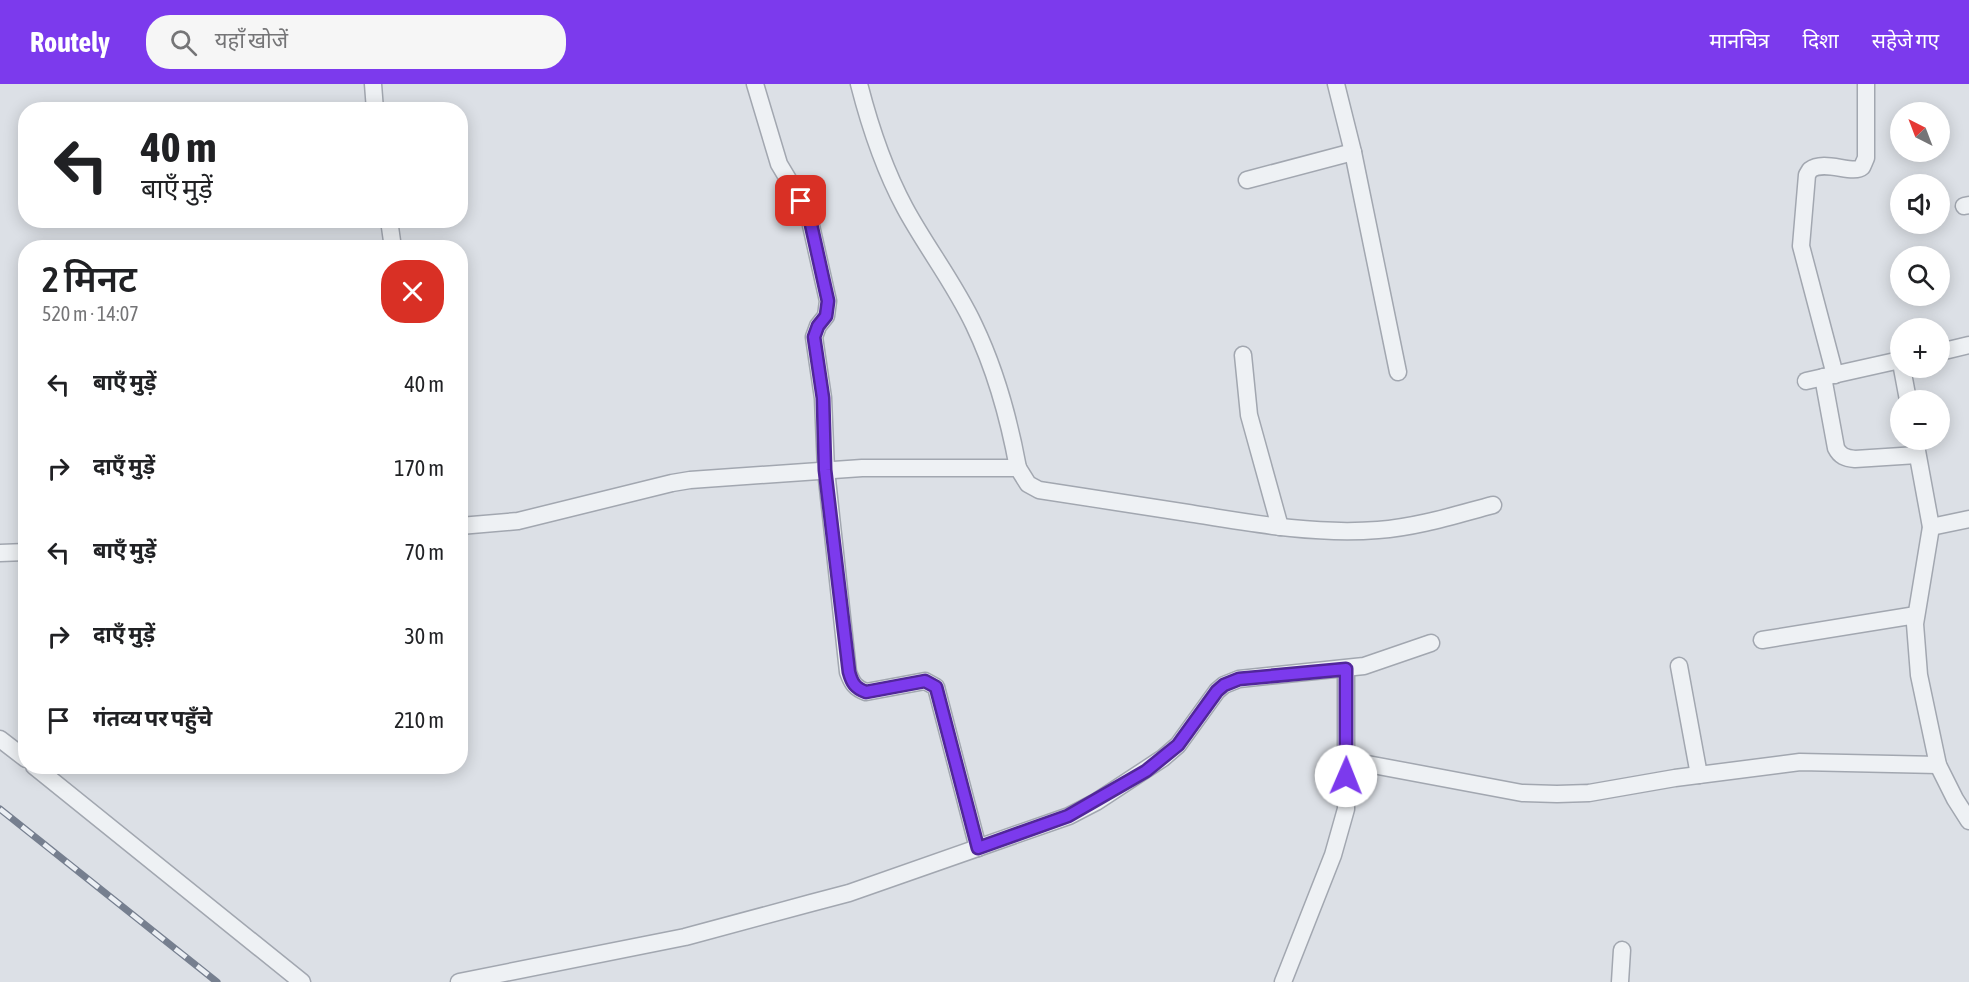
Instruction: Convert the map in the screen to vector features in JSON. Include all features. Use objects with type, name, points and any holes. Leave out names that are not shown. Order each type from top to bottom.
[{"type":"street","points":[[373,84],[374,102]]},
{"type":"street","points":[[755,84],[778,164],[807,210],[828,301],[826,316],[818,326],[814,337],[823,398],[825,470],[852,683],[858,689],[866,692],[925,681],[936,687],[978,848]]},
{"type":"street","points":[[859,84],[888,173],[915,224],[974,323],[984,346],[1004,403],[1018,468],[1028,484],[1039,490],[1280,527],[1339,531],[1421,525],[1493,505]]},
{"type":"street","points":[[1336,84],[1353,152],[1398,372]]},
{"type":"street","points":[[1866,84],[1866,158],[1863,165],[1857,169],[1821,165],[1814,166],[1810,170],[1807,176],[1801,246],[1829,376],[1836,448],[1839,454],[1854,459],[1900,450]]},
{"type":"street","points":[[1247,180],[1353,152]]},
{"type":"street","points":[[1950,350],[1969,345]]},
{"type":"street","points":[[1243,354],[1249,415],[1280,527]]},
{"type":"street","points":[[1806,381],[1890,362]]},
{"type":"street","points":[[1917,450],[1931,527],[1916,615],[1919,675],[1938,765],[1968,818]]},
{"type":"street","points":[[468,525],[518,521],[672,483],[862,468],[1018,468]]},
{"type":"street","points":[[1931,527],[1969,519]]},
{"type":"street","points":[[0,554],[18,553]]},
{"type":"street","points":[[1762,640],[1916,615]]},
{"type":"street","points":[[459,982],[685,937],[849,893],[1068,816],[1146,771],[1178,745],[1217,691],[1231,681],[1346,669],[1378,663],[1431,643]]},
{"type":"street","points":[[1678,666],[1699,775]]},
{"type":"street","points":[[1283,982],[1333,855],[1346,810],[1346,669]]},
{"type":"street","points":[[0,739],[18,753]]},
{"type":"street","points":[[1346,760],[1522,793],[1557,794],[1589,793],[1699,775],[1800,762],[1938,765]]},
{"type":"street","points":[[44,774],[302,982]]},
{"type":"street","points":[[1620,982],[1622,950]]},
{"type":"railway","points":[[0,809],[217,982]]},
{"type":"route","points":[[801,201],[810,220],[828,301],[826,316],[815,331],[814,337],[823,398],[826,441],[825,470],[852,683],[858,689],[866,692],[925,681],[936,687],[978,848],[1068,816],[1096,802],[1146,771],[1178,745],[1217,691],[1231,681],[1239,679],[1346,669],[1346,776]]}]
